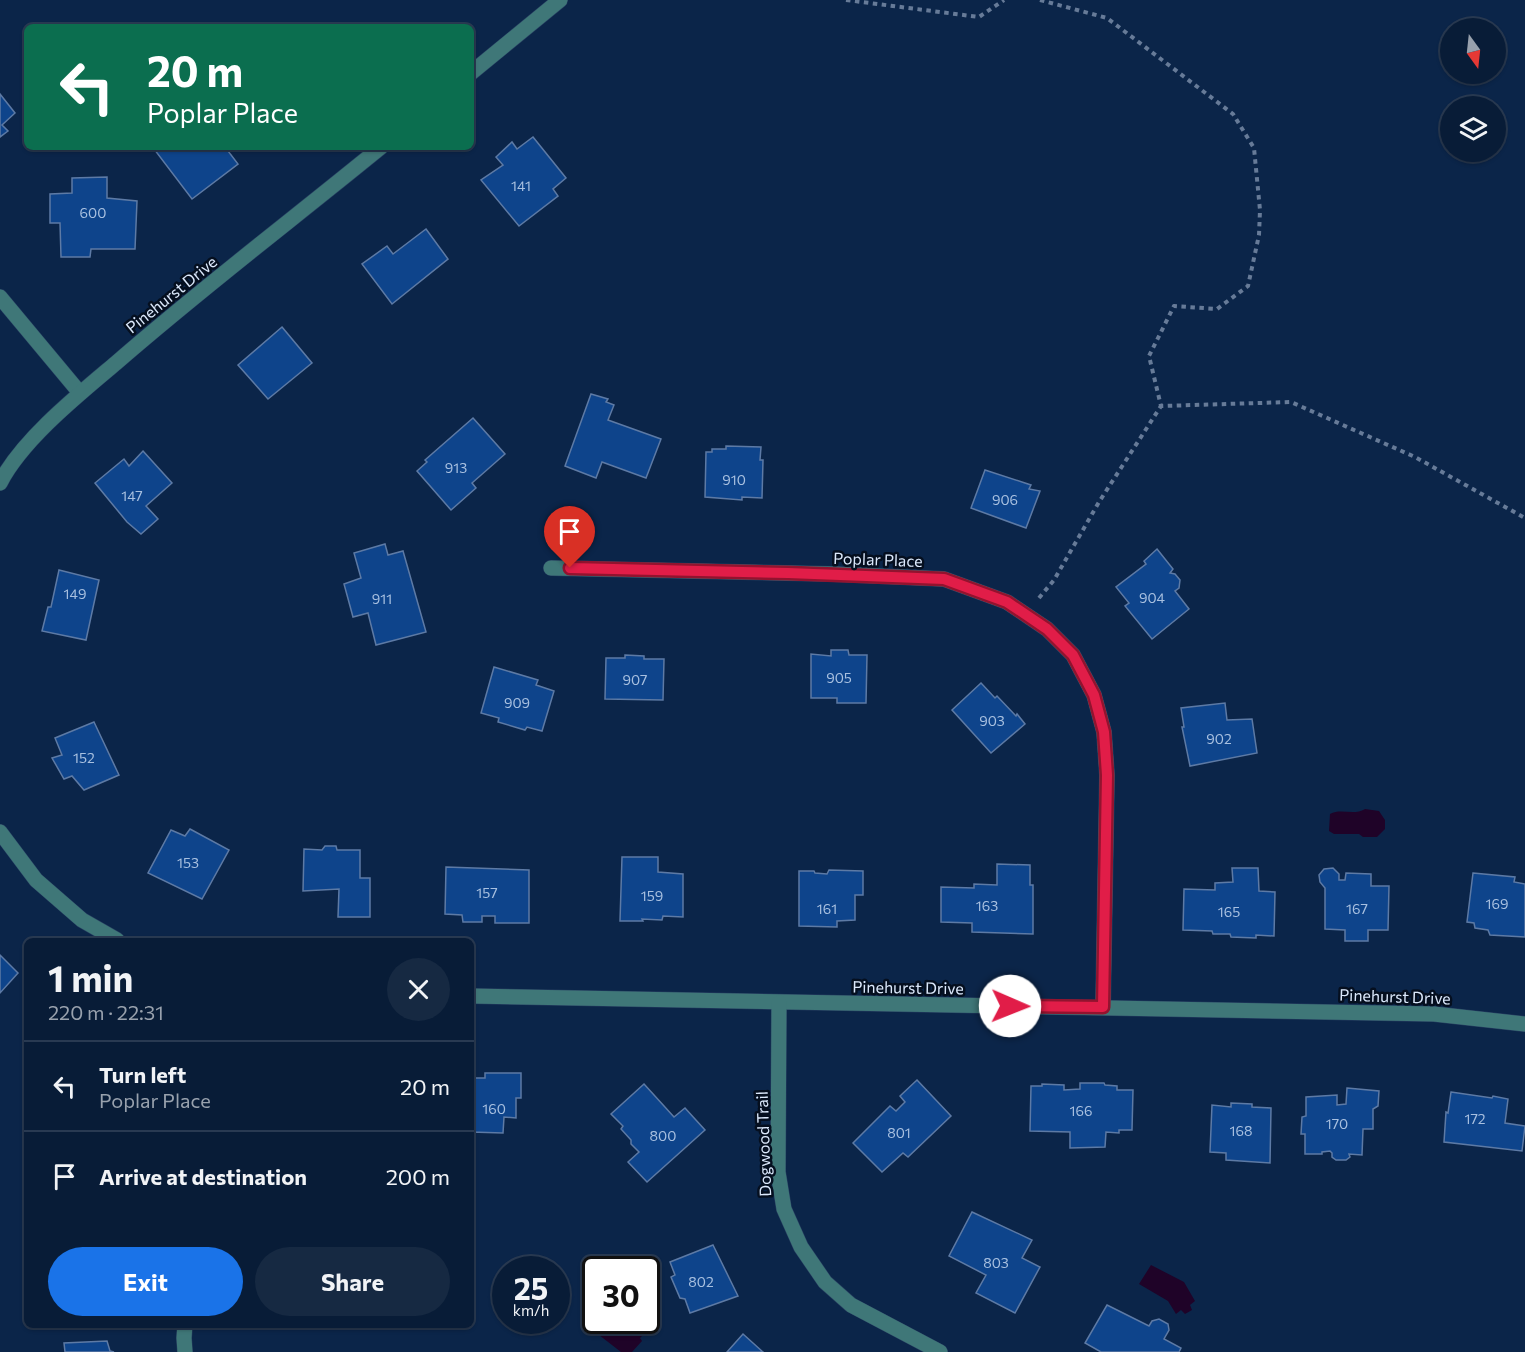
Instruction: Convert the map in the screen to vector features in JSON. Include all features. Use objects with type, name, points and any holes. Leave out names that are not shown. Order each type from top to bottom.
[{"type":"street","points":[[474,71],[560,0]]},
{"type":"street","name":"Pinehurst Drive","points":[[0,483],[7,469],[21,453],[80,393],[151,332],[377,150]]},
{"type":"street","points":[[0,297],[80,393]]},
{"type":"street","name":"Poplar Place","points":[[551,568],[944,579],[1007,602],[1047,629],[1073,655],[1094,695],[1104,732],[1107,775],[1103,1007]]},
{"type":"street","points":[[0,832],[36,880],[82,920],[114,938]]},
{"type":"street","name":"Pinehurst Drive","points":[[474,996],[1434,1014],[1525,1024]]},
{"type":"street","name":"Dogwood Trail","points":[[779,1003],[778,1172],[784,1209],[797,1238],[825,1282],[851,1305],[940,1352]]},
{"type":"street","points":[[185,1328],[185,1352]]},
{"type":"path","points":[[846,0],[979,17],[1004,0]]},
{"type":"path","points":[[1029,615],[1054,580],[1099,502],[1161,406],[1149,356],[1174,306],[1217,309],[1248,286],[1259,235],[1260,210],[1254,148],[1233,114],[1107,18],[1040,0]]},
{"type":"path","points":[[1161,406],[1291,402],[1415,457],[1525,518]]},
{"type":"shaded area","points":[[1365,809],[1379,811],[1385,820],[1385,829],[1377,837],[1334,834],[1329,831],[1330,814]]},
{"type":"shaded area","points":[[1151,1265],[1184,1282],[1195,1301],[1190,1305],[1192,1310],[1185,1314],[1181,1310],[1176,1314],[1168,1301],[1139,1284]]},
{"type":"shaded area","points":[[598,1334],[643,1335],[640,1338],[642,1341],[632,1352],[621,1352]]},
{"type":"building","points":[[0,94],[15,113],[2,125],[8,131],[0,137]]},
{"type":"building","points":[[533,137],[566,178],[553,189],[558,196],[519,226],[481,180],[503,165],[496,157],[512,142],[517,149]]},
{"type":"building","points":[[155,150],[227,150],[238,164],[192,199]]},
{"type":"building","points":[[107,177],[107,198],[137,201],[135,249],[91,249],[90,257],[61,257],[60,223],[50,223],[50,194],[72,193],[72,178]]},
{"type":"building","points":[[426,229],[448,259],[392,304],[362,264],[387,246],[393,254]]},
{"type":"building","points":[[282,327],[312,363],[268,399],[238,365]]},
{"type":"building","points":[[591,394],[608,399],[606,402],[614,405],[608,420],[661,439],[646,478],[602,462],[596,478],[565,466]]},
{"type":"building","points":[[473,418],[505,454],[472,483],[476,488],[451,510],[417,471],[427,462],[425,460]]},
{"type":"building","points":[[726,446],[761,447],[762,498],[742,497],[742,500],[705,497],[706,452],[712,452],[712,449],[726,449]]},
{"type":"building","points":[[143,451],[172,483],[146,506],[158,519],[141,534],[127,522],[95,483],[124,459],[129,466]]},
{"type":"building","points":[[985,470],[1031,485],[1029,489],[1040,491],[1026,528],[971,508]]},
{"type":"building","points":[[385,544],[388,555],[403,551],[426,632],[376,645],[368,613],[353,617],[344,584],[361,578],[354,553]]},
{"type":"building","points":[[1157,549],[1173,569],[1170,573],[1175,574],[1180,580],[1179,588],[1175,591],[1189,609],[1152,639],[1125,606],[1129,603],[1116,587],[1146,564],[1144,561]]},
{"type":"building","points":[[59,570],[99,580],[86,640],[42,631],[48,607],[51,607]]},
{"type":"building","points":[[831,650],[848,650],[849,655],[867,655],[866,703],[837,703],[837,698],[811,698],[811,654],[831,656]]},
{"type":"building","points":[[625,655],[644,656],[644,659],[664,659],[663,700],[605,699],[606,658],[625,658]]},
{"type":"building","points":[[494,667],[538,680],[536,685],[554,691],[542,731],[527,727],[525,730],[498,722],[499,718],[481,713]]},
{"type":"building","points":[[981,683],[1016,716],[1017,714],[1025,724],[991,753],[952,710]]},
{"type":"building","points":[[1225,703],[1227,720],[1252,719],[1257,753],[1190,766],[1182,727],[1184,727],[1181,708]]},
{"type":"building","points":[[94,722],[119,775],[84,790],[72,776],[64,779],[52,758],[62,755],[55,738]]},
{"type":"building","points":[[190,829],[229,850],[202,899],[148,873],[171,830],[185,836]]},
{"type":"building","points":[[325,846],[336,846],[337,850],[360,850],[360,878],[370,878],[370,917],[338,917],[339,889],[303,891],[304,849],[322,850]]},
{"type":"building","points":[[622,857],[658,857],[658,872],[683,874],[683,917],[663,916],[662,920],[620,921]]},
{"type":"building","points":[[997,864],[1030,865],[1030,885],[1033,885],[1033,934],[972,932],[972,923],[941,922],[941,887],[974,888],[974,884],[997,885]]},
{"type":"building","points":[[446,867],[529,870],[529,923],[495,923],[495,916],[482,916],[482,922],[463,922],[462,915],[445,914]]},
{"type":"building","points":[[1232,868],[1258,868],[1259,891],[1275,892],[1274,936],[1231,937],[1230,934],[1213,934],[1212,931],[1183,930],[1184,889],[1215,890],[1215,883],[1233,882]]},
{"type":"building","points":[[1333,868],[1339,874],[1339,880],[1345,880],[1346,873],[1371,874],[1371,886],[1389,886],[1388,930],[1368,930],[1368,941],[1345,941],[1345,930],[1325,929],[1325,888],[1320,882],[1319,875],[1324,869]]},
{"type":"building","points":[[829,870],[863,871],[863,895],[855,895],[855,920],[837,921],[837,927],[799,926],[799,871],[827,874]]},
{"type":"building","points":[[1473,873],[1515,877],[1514,882],[1525,884],[1525,937],[1490,935],[1488,930],[1475,928],[1474,923],[1467,922]]},
{"type":"building","points":[[0,955],[18,973],[0,993]]},
{"type":"building","points":[[485,1073],[521,1073],[521,1098],[516,1098],[516,1118],[504,1117],[503,1133],[474,1132],[474,1078],[485,1078]]},
{"type":"building","points":[[917,1080],[951,1116],[908,1157],[903,1153],[882,1172],[853,1143],[890,1106],[896,1111],[905,1102],[900,1096]]},
{"type":"building","points":[[1080,1083],[1104,1083],[1117,1086],[1117,1090],[1133,1090],[1132,1130],[1119,1130],[1119,1133],[1106,1132],[1105,1147],[1070,1148],[1070,1132],[1030,1131],[1031,1086],[1064,1085],[1064,1090],[1080,1089]]},
{"type":"building","points":[[644,1084],[674,1117],[685,1108],[705,1130],[647,1182],[628,1162],[639,1152],[621,1129],[623,1126],[611,1114]]},
{"type":"building","points":[[1347,1088],[1379,1091],[1378,1106],[1373,1109],[1373,1129],[1363,1129],[1362,1155],[1349,1154],[1350,1157],[1346,1160],[1336,1160],[1330,1151],[1322,1152],[1322,1154],[1305,1154],[1305,1134],[1301,1134],[1302,1117],[1306,1116],[1306,1097],[1337,1095],[1337,1105],[1346,1104]]},
{"type":"building","points":[[1451,1092],[1508,1099],[1505,1123],[1525,1126],[1522,1151],[1444,1142],[1446,1112],[1448,1113]]},
{"type":"building","points":[[1231,1103],[1271,1108],[1270,1163],[1226,1160],[1226,1153],[1210,1152],[1212,1105],[1231,1107]]},
{"type":"building","points":[[972,1212],[1032,1240],[1022,1258],[1040,1267],[1015,1313],[976,1293],[986,1275],[949,1256]]},
{"type":"building","points":[[713,1245],[738,1296],[690,1313],[685,1299],[680,1298],[671,1277],[675,1275],[670,1262]]},
{"type":"building","points":[[1107,1305],[1149,1326],[1152,1321],[1159,1319],[1168,1324],[1169,1330],[1164,1339],[1181,1348],[1179,1352],[1101,1352],[1085,1343]]},
{"type":"building","points":[[743,1334],[763,1352],[727,1352]]},
{"type":"building","points":[[107,1341],[110,1351],[114,1352],[65,1352],[64,1343]]},
{"type":"route","points":[[570,568],[944,579],[1007,602],[1047,629],[1073,655],[1094,695],[1104,732],[1107,775],[1103,1007],[1010,1006]]}]
